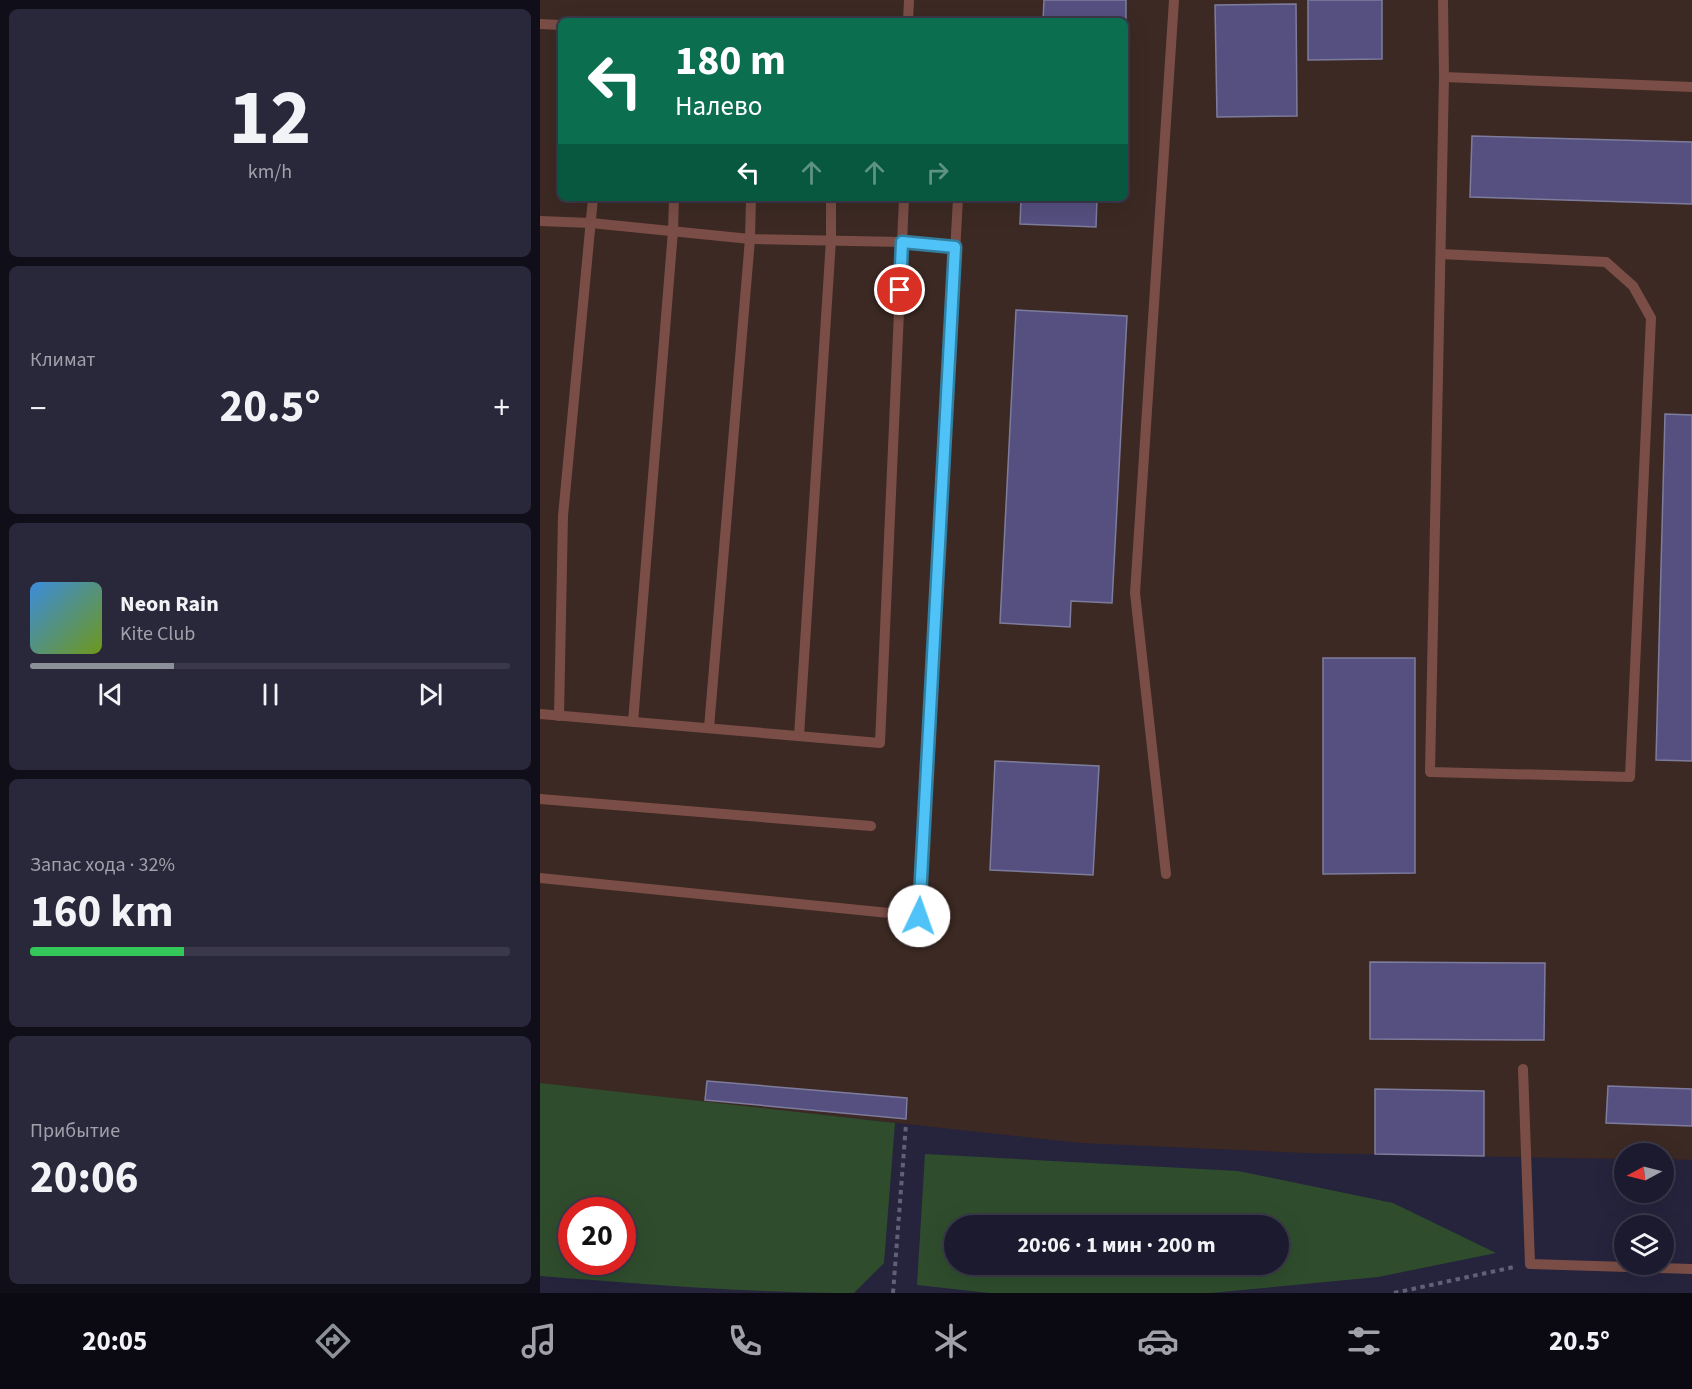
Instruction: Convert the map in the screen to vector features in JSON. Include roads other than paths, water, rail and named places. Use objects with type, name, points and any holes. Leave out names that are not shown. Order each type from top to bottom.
[{"type":"lane","points":[[908,18],[909,0]]},
{"type":"lane","points":[[1166,874],[1136,593],[1174,0]]},
{"type":"lane","points":[[1441,254],[1606,262],[1633,286],[1651,318],[1629,777],[1430,772],[1444,77],[1443,0]]},
{"type":"lane","points":[[540,24],[558,25]]},
{"type":"lane","points":[[1444,77],[1692,87]]},
{"type":"lane","points":[[559,716],[563,516],[593,201]]},
{"type":"lane","points":[[633,722],[674,201]]},
{"type":"lane","points":[[710,728],[750,239],[751,201]]},
{"type":"lane","points":[[799,736],[831,240],[831,201]]},
{"type":"lane","points":[[540,714],[880,743],[904,201]]},
{"type":"lane","points":[[540,878],[919,916],[958,201]]},
{"type":"lane","points":[[540,221],[591,223],[750,239],[902,242],[955,247]]},
{"type":"lane","points":[[540,799],[871,826]]},
{"type":"lane","points":[[1523,1069],[1530,1264],[1692,1269]]}]
